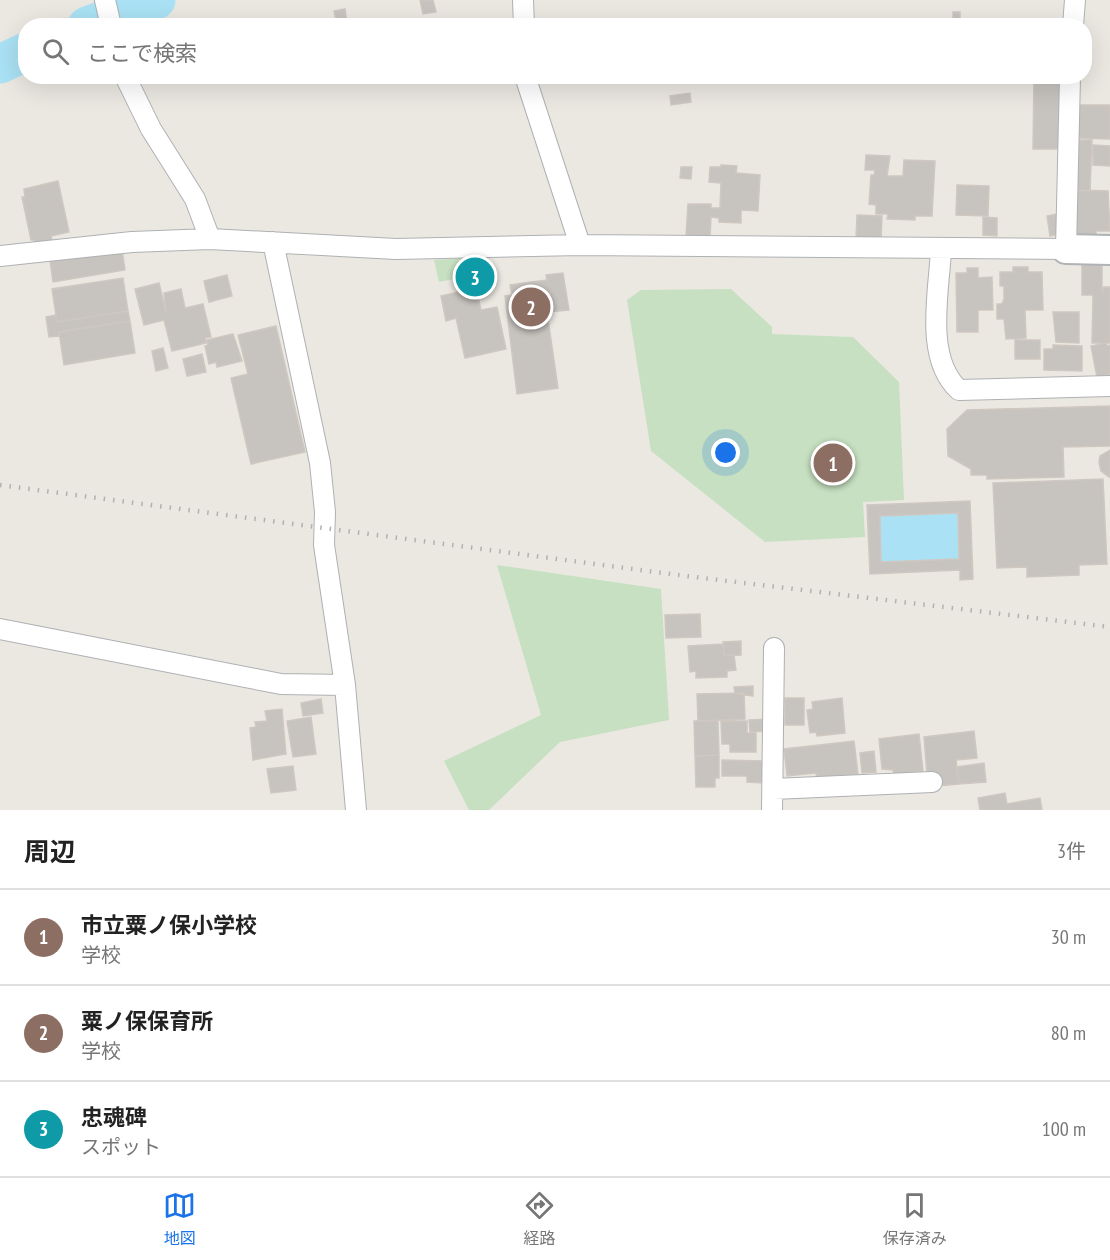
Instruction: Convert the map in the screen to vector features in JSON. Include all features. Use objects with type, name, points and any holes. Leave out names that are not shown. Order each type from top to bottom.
[{"type":"street","points":[[105,0],[109,18]]},
{"type":"street","points":[[523,0],[524,18]]},
{"type":"street","points":[[1074,18],[1075,0]]},
{"type":"street","points":[[127,84],[151,129],[195,199],[210,239]]},
{"type":"street","points":[[528,84],[580,245]]},
{"type":"street","points":[[1066,249],[1070,84]]},
{"type":"street","points":[[0,256],[33,255],[132,242],[210,239],[396,249],[580,245],[1110,250]]},
{"type":"street","points":[[273,242],[320,462],[325,512],[324,544],[345,685],[356,810]]},
{"type":"street","points":[[941,250],[937,341],[948,380],[959,390],[1110,386]]},
{"type":"street","points":[[0,629],[281,684],[345,685]]},
{"type":"street","points":[[772,810],[774,648]]},
{"type":"street","points":[[773,789],[933,782]]},
{"type":"green space","points":[[465,258],[468,276],[439,282],[434,260]]},
{"type":"green space","points":[[731,289],[772,327],[772,334],[853,337],[899,382],[904,500],[863,502],[865,537],[765,542],[651,451],[627,300],[641,290]]},
{"type":"green space","points":[[497,565],[661,589],[669,720],[560,742],[489,810],[469,810],[444,761],[541,715]]},
{"type":"water","points":[[958,513],[959,559],[881,562],[880,516]]},
{"type":"building","points":[[420,0],[433,0],[436,12],[423,14]]},
{"type":"building","points":[[345,9],[346,18],[336,18],[334,11]]},
{"type":"building","points":[[953,12],[960,12],[960,18],[953,18]]},
{"type":"building","points":[[1034,84],[1062,84],[1061,149],[1033,149]]},
{"type":"building","points":[[690,93],[691,102],[671,105],[670,96]]},
{"type":"building","points":[[1078,105],[1110,105],[1110,139],[1078,138]]},
{"type":"building","points":[[1077,140],[1092,140],[1090,191],[1075,190]]},
{"type":"building","points":[[1093,145],[1110,146],[1110,166],[1093,165]]},
{"type":"building","points":[[866,155],[890,156],[887,176],[903,176],[904,160],[935,161],[932,216],[915,216],[915,220],[887,219],[888,214],[876,214],[876,205],[869,204],[871,175],[874,175],[875,170],[865,170]]},
{"type":"building","points":[[721,165],[737,166],[736,173],[760,175],[758,211],[741,210],[741,223],[719,222],[719,218],[711,217],[710,237],[686,236],[688,204],[711,204],[711,208],[720,208],[721,183],[709,182],[710,167],[721,167]]},
{"type":"building","points":[[681,167],[692,167],[691,179],[680,178]]},
{"type":"building","points":[[58,181],[69,232],[51,236],[52,241],[35,244],[34,240],[31,240],[22,197],[25,197],[24,189]]},
{"type":"building","points":[[957,185],[989,186],[988,216],[956,215]]},
{"type":"building","points":[[1075,190],[1108,191],[1110,231],[1096,231],[1096,237],[1073,236]]},
{"type":"building","points":[[1057,214],[1061,234],[1050,236],[1047,216]]},
{"type":"building","points":[[857,215],[882,216],[881,240],[856,239]]},
{"type":"building","points":[[983,217],[997,218],[997,236],[983,235]]},
{"type":"building","points":[[122,250],[125,270],[53,282],[50,261]]},
{"type":"building","points":[[1082,260],[1102,260],[1102,292],[1104,287],[1110,287],[1110,343],[1092,343],[1093,295],[1082,295]]},
{"type":"building","points":[[1013,267],[1028,267],[1028,272],[1042,272],[1043,310],[1025,310],[1026,338],[1006,339],[1004,319],[997,319],[997,304],[1002,304],[1004,299],[1004,286],[1000,286],[1000,272],[1013,272]]},
{"type":"building","points":[[967,268],[978,268],[978,278],[992,277],[993,310],[978,310],[978,332],[957,332],[956,273],[967,273]]},
{"type":"building","points":[[563,273],[569,310],[547,312],[558,388],[517,394],[505,296],[512,295],[510,285],[547,280],[546,275]]},
{"type":"building","points":[[227,275],[232,296],[209,302],[204,281]]},
{"type":"building","points":[[123,278],[128,311],[57,322],[52,289]]},
{"type":"building","points":[[159,283],[166,312],[164,293],[181,289],[185,308],[203,304],[211,337],[205,338],[206,343],[172,351],[164,320],[144,325],[135,289]]},
{"type":"building","points":[[476,288],[481,310],[497,307],[506,349],[465,358],[456,318],[446,321],[441,296]]},
{"type":"building","points":[[128,311],[130,321],[59,332],[59,336],[49,337],[46,317],[56,315],[57,322]]},
{"type":"building","points":[[1053,312],[1079,312],[1079,343],[1056,342]]},
{"type":"building","points":[[130,321],[135,353],[64,365],[59,332]]},
{"type":"building","points":[[276,326],[305,452],[251,464],[231,378],[248,374],[238,335]]},
{"type":"building","points":[[233,334],[242,361],[217,367],[216,362],[209,364],[205,346],[208,345],[207,340]]},
{"type":"building","points":[[1015,340],[1040,340],[1040,359],[1015,359]]},
{"type":"building","points":[[1106,343],[1107,346],[1110,345],[1110,374],[1097,377],[1091,346]]},
{"type":"building","points":[[1053,345],[1082,346],[1082,371],[1044,370],[1044,349],[1053,349]]},
{"type":"building","points":[[163,348],[168,368],[156,371],[152,351]]},
{"type":"building","points":[[202,354],[206,372],[187,376],[183,359]]},
{"type":"building","points":[[1110,406],[1110,446],[1063,447],[1064,477],[987,479],[987,475],[971,475],[971,469],[948,456],[947,429],[967,410]]},
{"type":"building","points":[[1110,450],[1109,477],[1101,471],[1099,462],[1100,456]]},
{"type":"building","points":[[1103,479],[1107,564],[1079,565],[1079,575],[1027,577],[1027,567],[997,568],[993,483]]},
{"type":"building","points":[[970,501],[973,579],[960,580],[960,570],[870,574],[867,505]],"holes":[[[958,513],[959,559],[881,562],[880,516]]]},
{"type":"building","points":[[700,614],[701,637],[666,638],[665,615]]},
{"type":"building","points":[[741,641],[741,655],[724,656],[723,642]]},
{"type":"building","points":[[723,644],[724,656],[734,655],[736,670],[727,671],[727,677],[696,678],[696,671],[690,672],[688,646]]},
{"type":"building","points":[[753,686],[753,696],[735,693],[734,687]]},
{"type":"building","points":[[744,693],[745,719],[698,721],[697,694]]},
{"type":"building","points":[[785,698],[804,698],[804,725],[785,725]]},
{"type":"building","points":[[842,698],[845,733],[817,736],[816,732],[810,733],[807,710],[813,709],[812,702]]},
{"type":"building","points":[[321,699],[323,713],[303,716],[301,703]]},
{"type":"building","points":[[282,709],[286,754],[253,760],[250,728],[256,727],[255,722],[267,721],[265,711]]},
{"type":"building","points":[[311,717],[316,754],[293,757],[287,721]]},
{"type":"building","points":[[767,719],[767,731],[750,732],[749,720]]},
{"type":"building","points":[[694,721],[718,721],[719,755],[695,756]]},
{"type":"building","points":[[721,721],[747,721],[747,733],[756,732],[756,752],[730,752],[730,744],[722,744]]},
{"type":"building","points":[[974,731],[977,758],[956,760],[959,784],[937,786],[927,774],[924,737]]},
{"type":"building","points":[[919,734],[923,771],[894,774],[893,770],[882,769],[879,739]]},
{"type":"building","points":[[854,741],[858,774],[817,779],[816,773],[787,776],[784,749]]},
{"type":"building","points":[[874,751],[876,772],[862,773],[860,753]]},
{"type":"building","points":[[719,755],[719,778],[715,778],[715,787],[696,787],[695,756]]},
{"type":"building","points":[[722,760],[766,761],[766,783],[747,782],[747,776],[722,776]]},
{"type":"building","points":[[984,763],[986,782],[959,784],[957,767]]},
{"type":"building","points":[[293,766],[296,790],[271,793],[267,769]]},
{"type":"building","points":[[1005,793],[1007,804],[1040,798],[1042,810],[980,810],[978,798]]},
{"type":"waterway","points":[[108,18],[156,0]]},
{"type":"waterway","points":[[0,64],[18,56]]},
{"type":"railway","points":[[0,485],[686,576],[1110,627]]},
{"type":"place","name":"忠魂碑","points":[[475,277]]},
{"type":"place","name":"粟ノ保保育所","points":[[531,307]]},
{"type":"place","name":"市立粟ノ保小学校","points":[[833,463]]}]
